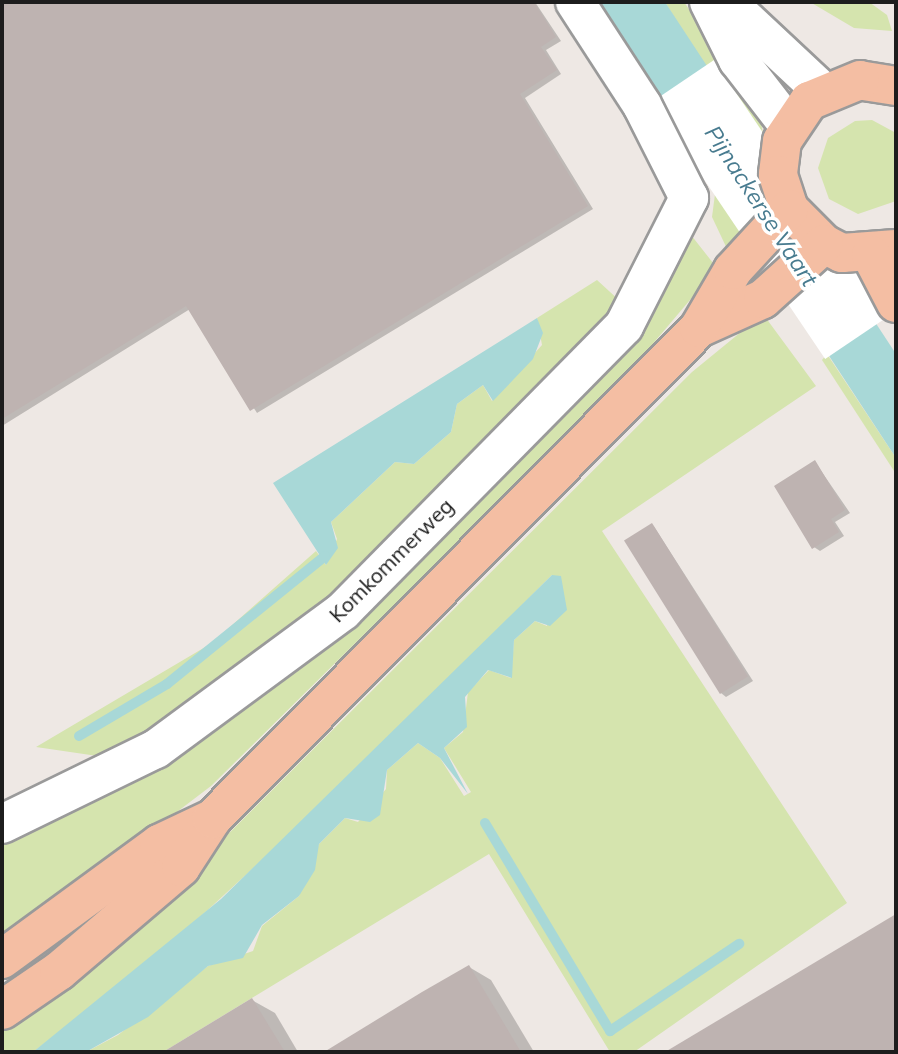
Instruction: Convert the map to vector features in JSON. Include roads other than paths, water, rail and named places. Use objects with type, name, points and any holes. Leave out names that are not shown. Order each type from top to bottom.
[{"type":"main road","points":[[2,1010],[59,971],[181,867],[212,819],[699,328],[751,251],[789,209],[784,142],[822,91],[860,80],[896,86]]},
{"type":"main road","points":[[789,209],[858,250],[896,303]]},
{"type":"main road","points":[[699,328],[775,288],[858,250]]},
{"type":"main road","points":[[2,959],[159,844],[212,819]]},
{"type":"street","name":"Komkommerweg","points":[[2,824],[156,749],[343,611],[624,326],[689,198],[642,105],[575,2]]},
{"type":"street","points":[[709,2],[784,142]]},
{"type":"street","points":[[727,2],[822,91]]},
{"type":"water","name":"Pijnackerse Vaart","points":[[597,2],[665,2],[896,354],[896,458]]},
{"type":"water","points":[[537,318],[543,333],[533,359],[493,401],[483,385],[457,404],[451,432],[414,464],[395,462],[331,522],[338,548],[326,565],[273,483]]},
{"type":"water","points":[[552,575],[561,576],[567,610],[550,626],[535,621],[514,640],[512,678],[488,670],[465,697],[467,727],[444,748],[468,794],[440,758],[418,743],[387,770],[380,815],[370,822],[345,818],[319,844],[315,870],[299,896],[262,925],[243,958],[208,966],[148,1017],[86,1052],[33,1052],[221,899]]},
{"type":"waterway","points":[[79,736],[167,684],[325,556]]},
{"type":"waterway","points":[[485,823],[610,1031],[739,944]]}]
